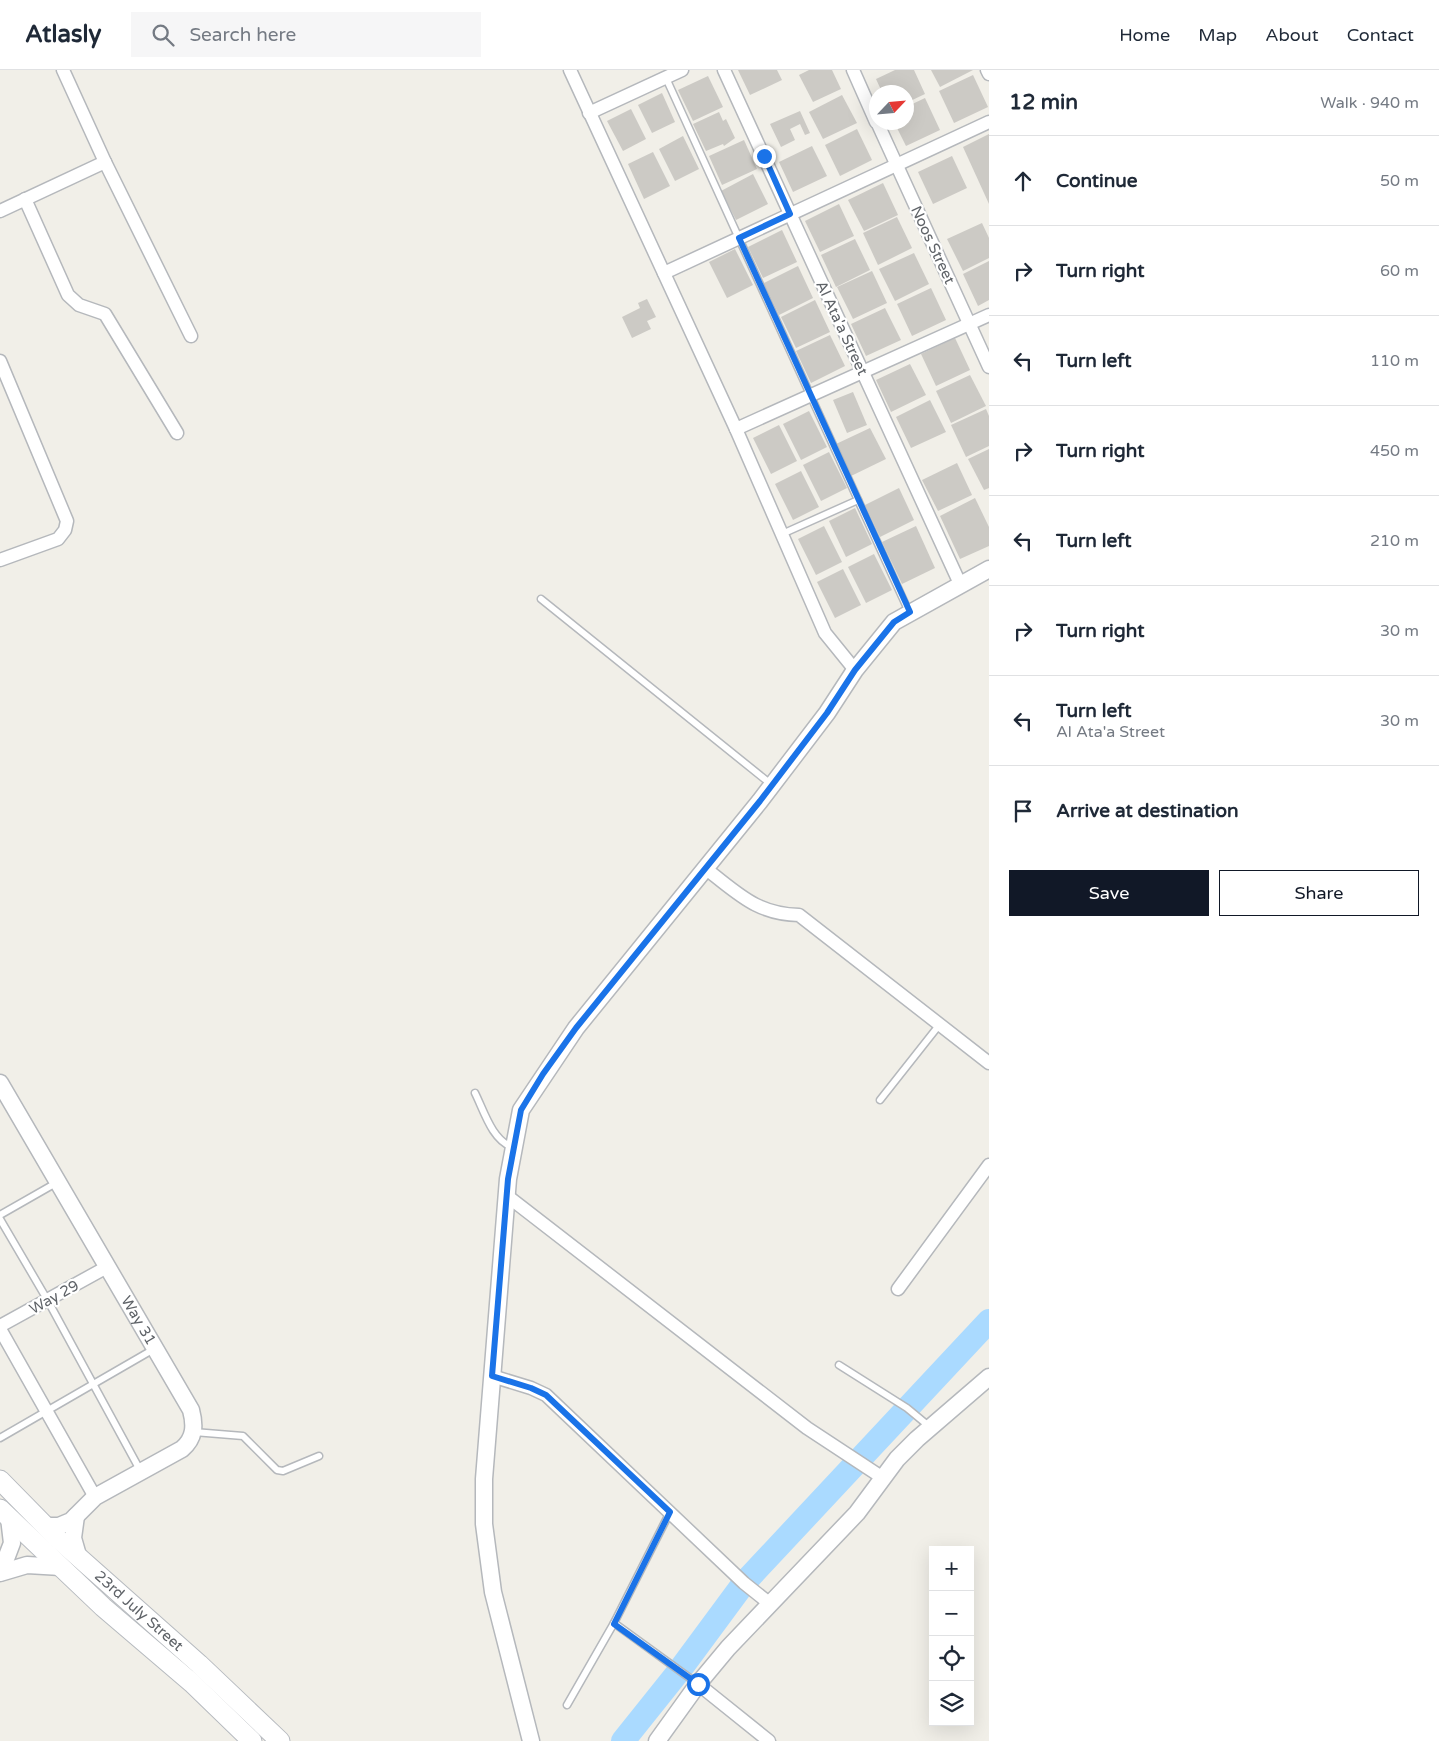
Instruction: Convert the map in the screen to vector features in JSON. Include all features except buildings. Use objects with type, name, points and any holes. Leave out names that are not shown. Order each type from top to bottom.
[{"type":"main road","name":"23rd July Street","points":[[0,1480],[79,1559],[199,1664],[280,1741]]},
{"type":"main road","name":"23rd July Street","points":[[4,1514],[61,1568],[192,1683],[252,1741]]},
{"type":"street","points":[[63,70],[105,162],[191,336]]},
{"type":"street","points":[[570,70],[736,429],[825,633],[855,670]]},
{"type":"street","points":[[590,113],[682,70]]},
{"type":"street","name":"Al Ata'a Street","points":[[724,70],[961,586]]},
{"type":"street","name":"Noos Street","points":[[853,70],[869,105]]},
{"type":"street","points":[[987,70],[989,74]]},
{"type":"street","points":[[664,273],[989,122]]},
{"type":"street","name":"Noos Street","points":[[881,130],[989,367]]},
{"type":"street","points":[[0,211],[105,162]]},
{"type":"street","points":[[25,200],[68,295],[79,305],[105,314],[177,433]]},
{"type":"street","points":[[736,429],[989,315]]},
{"type":"street","points":[[0,361],[67,520],[65,530],[58,539],[0,560]]},
{"type":"street","points":[[531,1741],[493,1592],[484,1524],[484,1479],[506,1195],[512,1147],[521,1110],[543,1074],[576,1028],[772,785],[827,713],[855,670],[894,622],[989,569]]},
{"type":"street","points":[[706,868],[755,906],[778,915],[799,915],[989,1063]]},
{"type":"street","name":"Way 31","points":[[0,1083],[5,1103],[58,1182],[191,1410],[194,1432]]},
{"type":"street","points":[[898,1289],[989,1165]]},
{"type":"street","points":[[506,1195],[807,1428],[883,1478]]},
{"type":"street","name":"Way 29","points":[[0,1328],[107,1267]]},
{"type":"street","points":[[0,1328],[45,1412],[95,1497]]},
{"type":"street","points":[[492,1376],[531,1388],[546,1395],[744,1583],[770,1603]]},
{"type":"street","points":[[656,1741],[698,1684],[770,1603],[857,1513],[897,1459],[930,1427],[989,1377]]},
{"type":"street","points":[[44,1526],[59,1526],[76,1516],[95,1497],[182,1449],[188,1444],[194,1432]]},
{"type":"street","points":[[0,1572],[12,1543],[4,1514]]},
{"type":"street","points":[[76,1516],[73,1538],[79,1559]]},
{"type":"street","points":[[0,1572],[28,1565],[61,1568]]},
{"type":"street","points":[[698,1684],[769,1741]]},
{"type":"lane","points":[[666,78],[910,612]]},
{"type":"lane","points":[[782,534],[858,500]]},
{"type":"lane","points":[[541,599],[772,785]]},
{"type":"lane","points":[[880,1100],[940,1024]]},
{"type":"lane","points":[[475,1093],[497,1136],[503,1144],[512,1147]]},
{"type":"lane","points":[[0,1215],[58,1182]]},
{"type":"lane","points":[[0,1219],[48,1301],[141,1471]]},
{"type":"lane","points":[[0,1438],[155,1349]]},
{"type":"lane","points":[[839,1364],[907,1408],[930,1427]]},
{"type":"lane","points":[[194,1432],[243,1436],[277,1470],[284,1471],[319,1456]]},
{"type":"lane","points":[[567,1705],[614,1624],[670,1512]]},
{"type":"lane","points":[[614,1624],[698,1684]]},
{"type":"waterway","points":[[623,1741],[679,1671],[744,1583],[989,1321]]},
{"type":"route","points":[[698,1684],[614,1624],[670,1512],[546,1395],[531,1388],[492,1376],[508,1179],[512,1147],[521,1110],[543,1074],[576,1028],[760,801],[827,713],[855,670],[894,622],[910,612],[739,238],[790,214],[764,156]]}]
